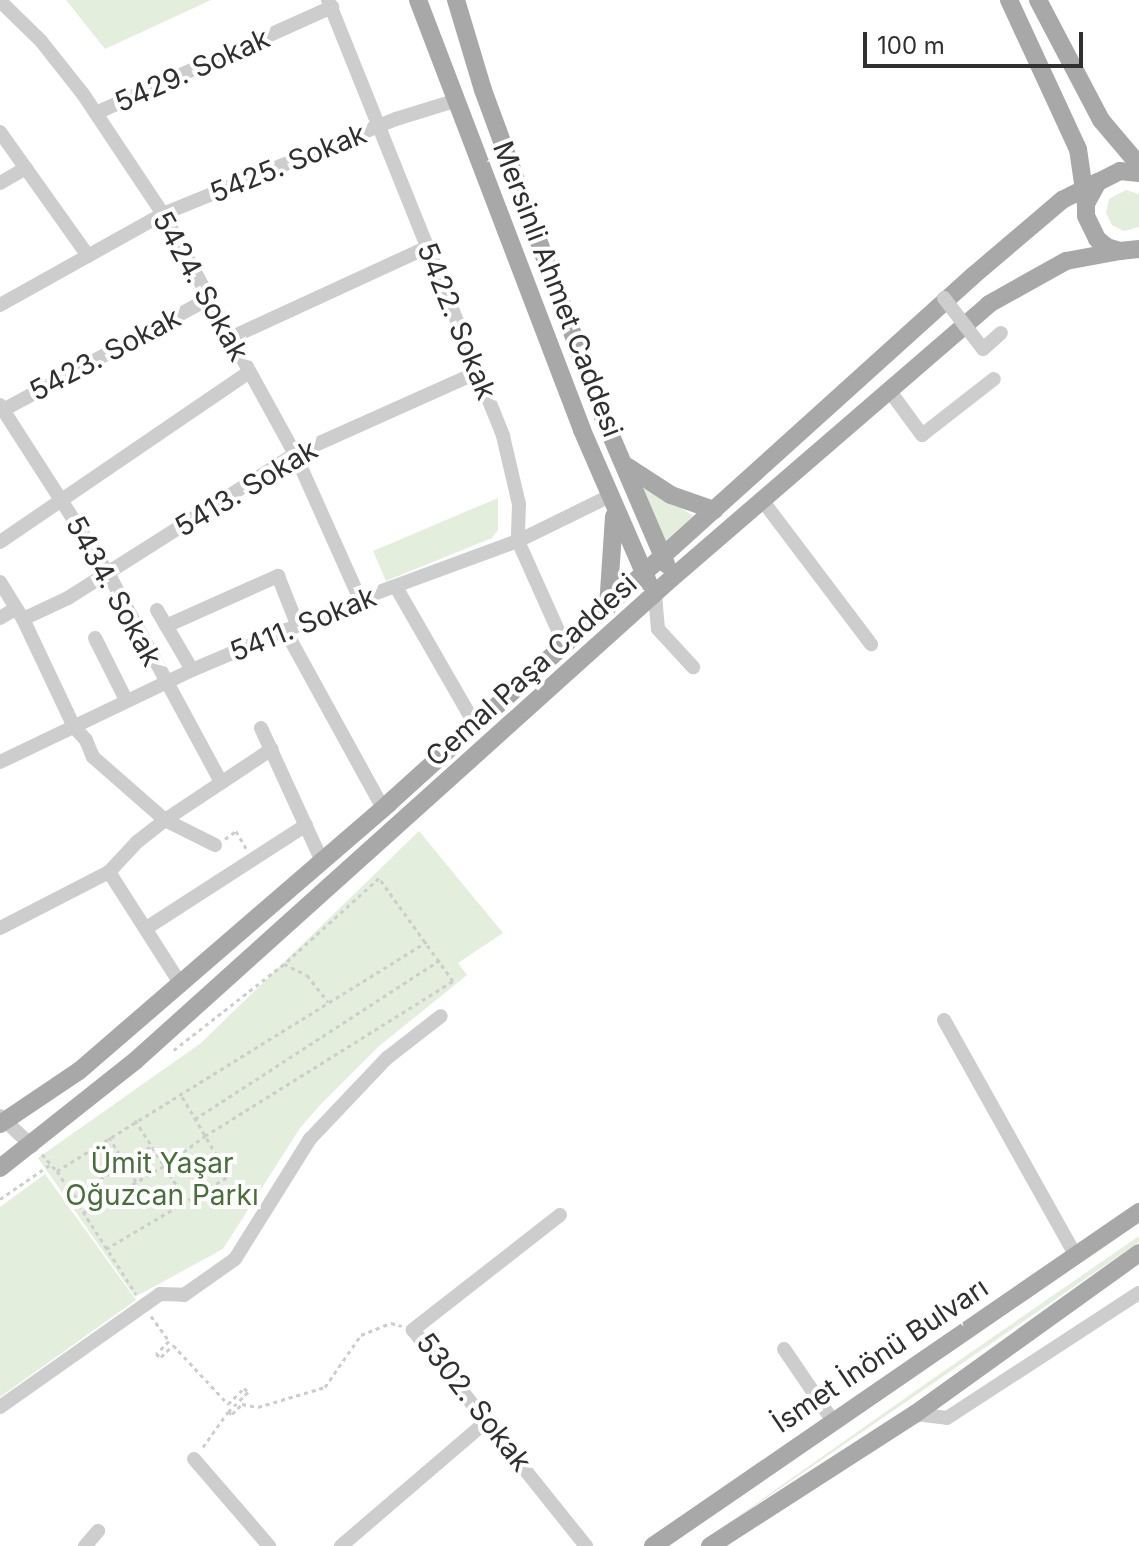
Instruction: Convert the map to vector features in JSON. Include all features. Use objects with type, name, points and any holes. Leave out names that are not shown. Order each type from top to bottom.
[{"type":"main road","name":"Mersinli Ahmet Caddesi","points":[[418,0],[454,101],[612,500],[655,595]]},
{"type":"main road","name":"Mersinli Ahmet Caddesi","points":[[456,0],[504,147],[603,417],[672,578]]},
{"type":"main road","points":[[1009,0],[1078,149],[1090,191],[1086,216],[1097,239],[1120,251]]},
{"type":"main road","points":[[1038,0],[1101,120],[1139,169]]},
{"type":"main road","points":[[470,140],[504,147]]},
{"type":"main road","name":"Cemal Paşa Caddesi","points":[[1,1121],[79,1071],[322,861],[644,575],[965,283],[1062,200],[1090,191],[1120,171],[1139,169]]},
{"type":"main road","name":"Cemal Paşa Caddesi","points":[[0,1168],[32,1146],[147,1050],[672,578],[989,304],[1066,261],[1139,249]]},
{"type":"main road","points":[[626,465],[671,495],[714,510]]},
{"type":"main road","points":[[608,607],[614,553],[612,500]]},
{"type":"main road","name":"İsmet İnönü Bulvarı","points":[[653,1546],[1139,1212]]},
{"type":"main road","points":[[710,1546],[915,1414],[1139,1253]]},
{"type":"street","name":"5424. Sokak","points":[[0,1],[41,41],[96,113],[163,214],[295,454],[360,599]]},
{"type":"street","name":"5429. Sokak","points":[[96,113],[330,4]]},
{"type":"street","name":"5422. Sokak","points":[[330,4],[503,436],[519,504],[518,541],[565,646]]},
{"type":"street","name":"5425. Sokak","points":[[0,305],[163,214],[380,126],[454,101]]},
{"type":"street","points":[[0,132],[88,256]]},
{"type":"street","points":[[0,183],[26,168]]},
{"type":"street","points":[[230,338],[428,247]]},
{"type":"street","points":[[965,283],[944,298],[983,349],[1001,333]]},
{"type":"street","name":"5423. Sokak","points":[[2,408],[208,299]]},
{"type":"street","points":[[0,542],[249,372]]},
{"type":"street","name":"5413. Sokak","points":[[0,618],[19,614],[108,573],[295,454],[478,372]]},
{"type":"street","points":[[889,390],[922,435],[994,379]]},
{"type":"street","name":"5434. Sokak","points":[[2,408],[108,573],[164,683],[221,782]]},
{"type":"street","name":"5411. Sokak","points":[[0,762],[126,700],[291,627],[518,541],[612,500]]},
{"type":"street","points":[[762,500],[871,644]]},
{"type":"street","points":[[166,626],[278,576],[291,627],[383,808]]},
{"type":"street","points":[[0,582],[74,727],[86,740],[93,757],[165,820],[215,845]]},
{"type":"street","points":[[396,587],[476,726]]},
{"type":"street","points":[[655,595],[658,629],[693,667]]},
{"type":"street","points":[[157,610],[192,670]]},
{"type":"street","points":[[95,638],[126,700]]},
{"type":"street","points":[[261,728],[322,861]]},
{"type":"street","points":[[0,928],[109,872],[137,842],[165,820],[272,749]]},
{"type":"street","points":[[148,927],[306,825]]},
{"type":"street","points":[[109,872],[148,927],[180,983]]},
{"type":"street","points":[[0,1407],[160,1294],[184,1295],[235,1259],[310,1139],[387,1058],[441,1016]]},
{"type":"street","points":[[944,1020],[1076,1256]]},
{"type":"street","points":[[1,1121],[32,1146]]},
{"type":"street","name":"5302. Sokak","points":[[560,1215],[413,1330],[586,1546]]},
{"type":"street","points":[[915,1414],[947,1418],[1139,1293]]},
{"type":"street","points":[[784,1349],[833,1421]]},
{"type":"street","points":[[341,1546],[488,1420]]},
{"type":"street","points":[[194,1459],[269,1546]]},
{"type":"street","points":[[85,1546],[98,1531]]},
{"type":"path","points":[[215,845],[236,831],[253,859]]},
{"type":"path","points":[[84,1212],[164,1166],[205,1136],[453,981],[379,878],[284,964],[163,1058]]},
{"type":"path","points":[[57,1171],[427,942]]},
{"type":"path","points":[[195,1119],[440,960]]},
{"type":"path","points":[[284,964],[307,975],[328,1002]]},
{"type":"path","points":[[106,1249],[185,1199],[229,1176],[180,1093]]},
{"type":"path","points":[[135,1120],[185,1199]]},
{"type":"path","points":[[109,1137],[136,1182]]},
{"type":"path","points":[[32,1146],[57,1171],[143,1306],[169,1341],[156,1354],[161,1357],[173,1345],[228,1404],[244,1388],[248,1392],[228,1412],[194,1459]]},
{"type":"path","points":[[73,1197],[151,1147]]},
{"type":"path","points":[[0,1199],[51,1164]]},
{"type":"path","points":[[228,1412],[232,1414],[242,1404],[258,1407],[325,1387],[361,1335],[391,1323],[413,1330]]},
{"type":"green space","points":[[66,0],[211,0],[105,49]]},
{"type":"green space","points":[[1126,190],[1139,194],[1139,227],[1124,231],[1112,225],[1106,213],[1109,199]]},
{"type":"green space","points":[[638,478],[693,516],[664,542]]},
{"type":"green space","points":[[498,498],[498,530],[492,538],[386,581],[373,551]]},
{"type":"green space","name":"Ümit Yaşar Oğuzcan Parkı","points":[[419,831],[503,933],[458,963],[467,975],[378,1047],[320,1105],[300,1128],[223,1249],[135,1297],[38,1158],[201,1043]]},
{"type":"green space","points":[[45,1174],[136,1300],[0,1397],[0,1207]]},
{"type":"green space","points":[[1139,1236],[1139,1242],[696,1546],[928,1382]]}]
